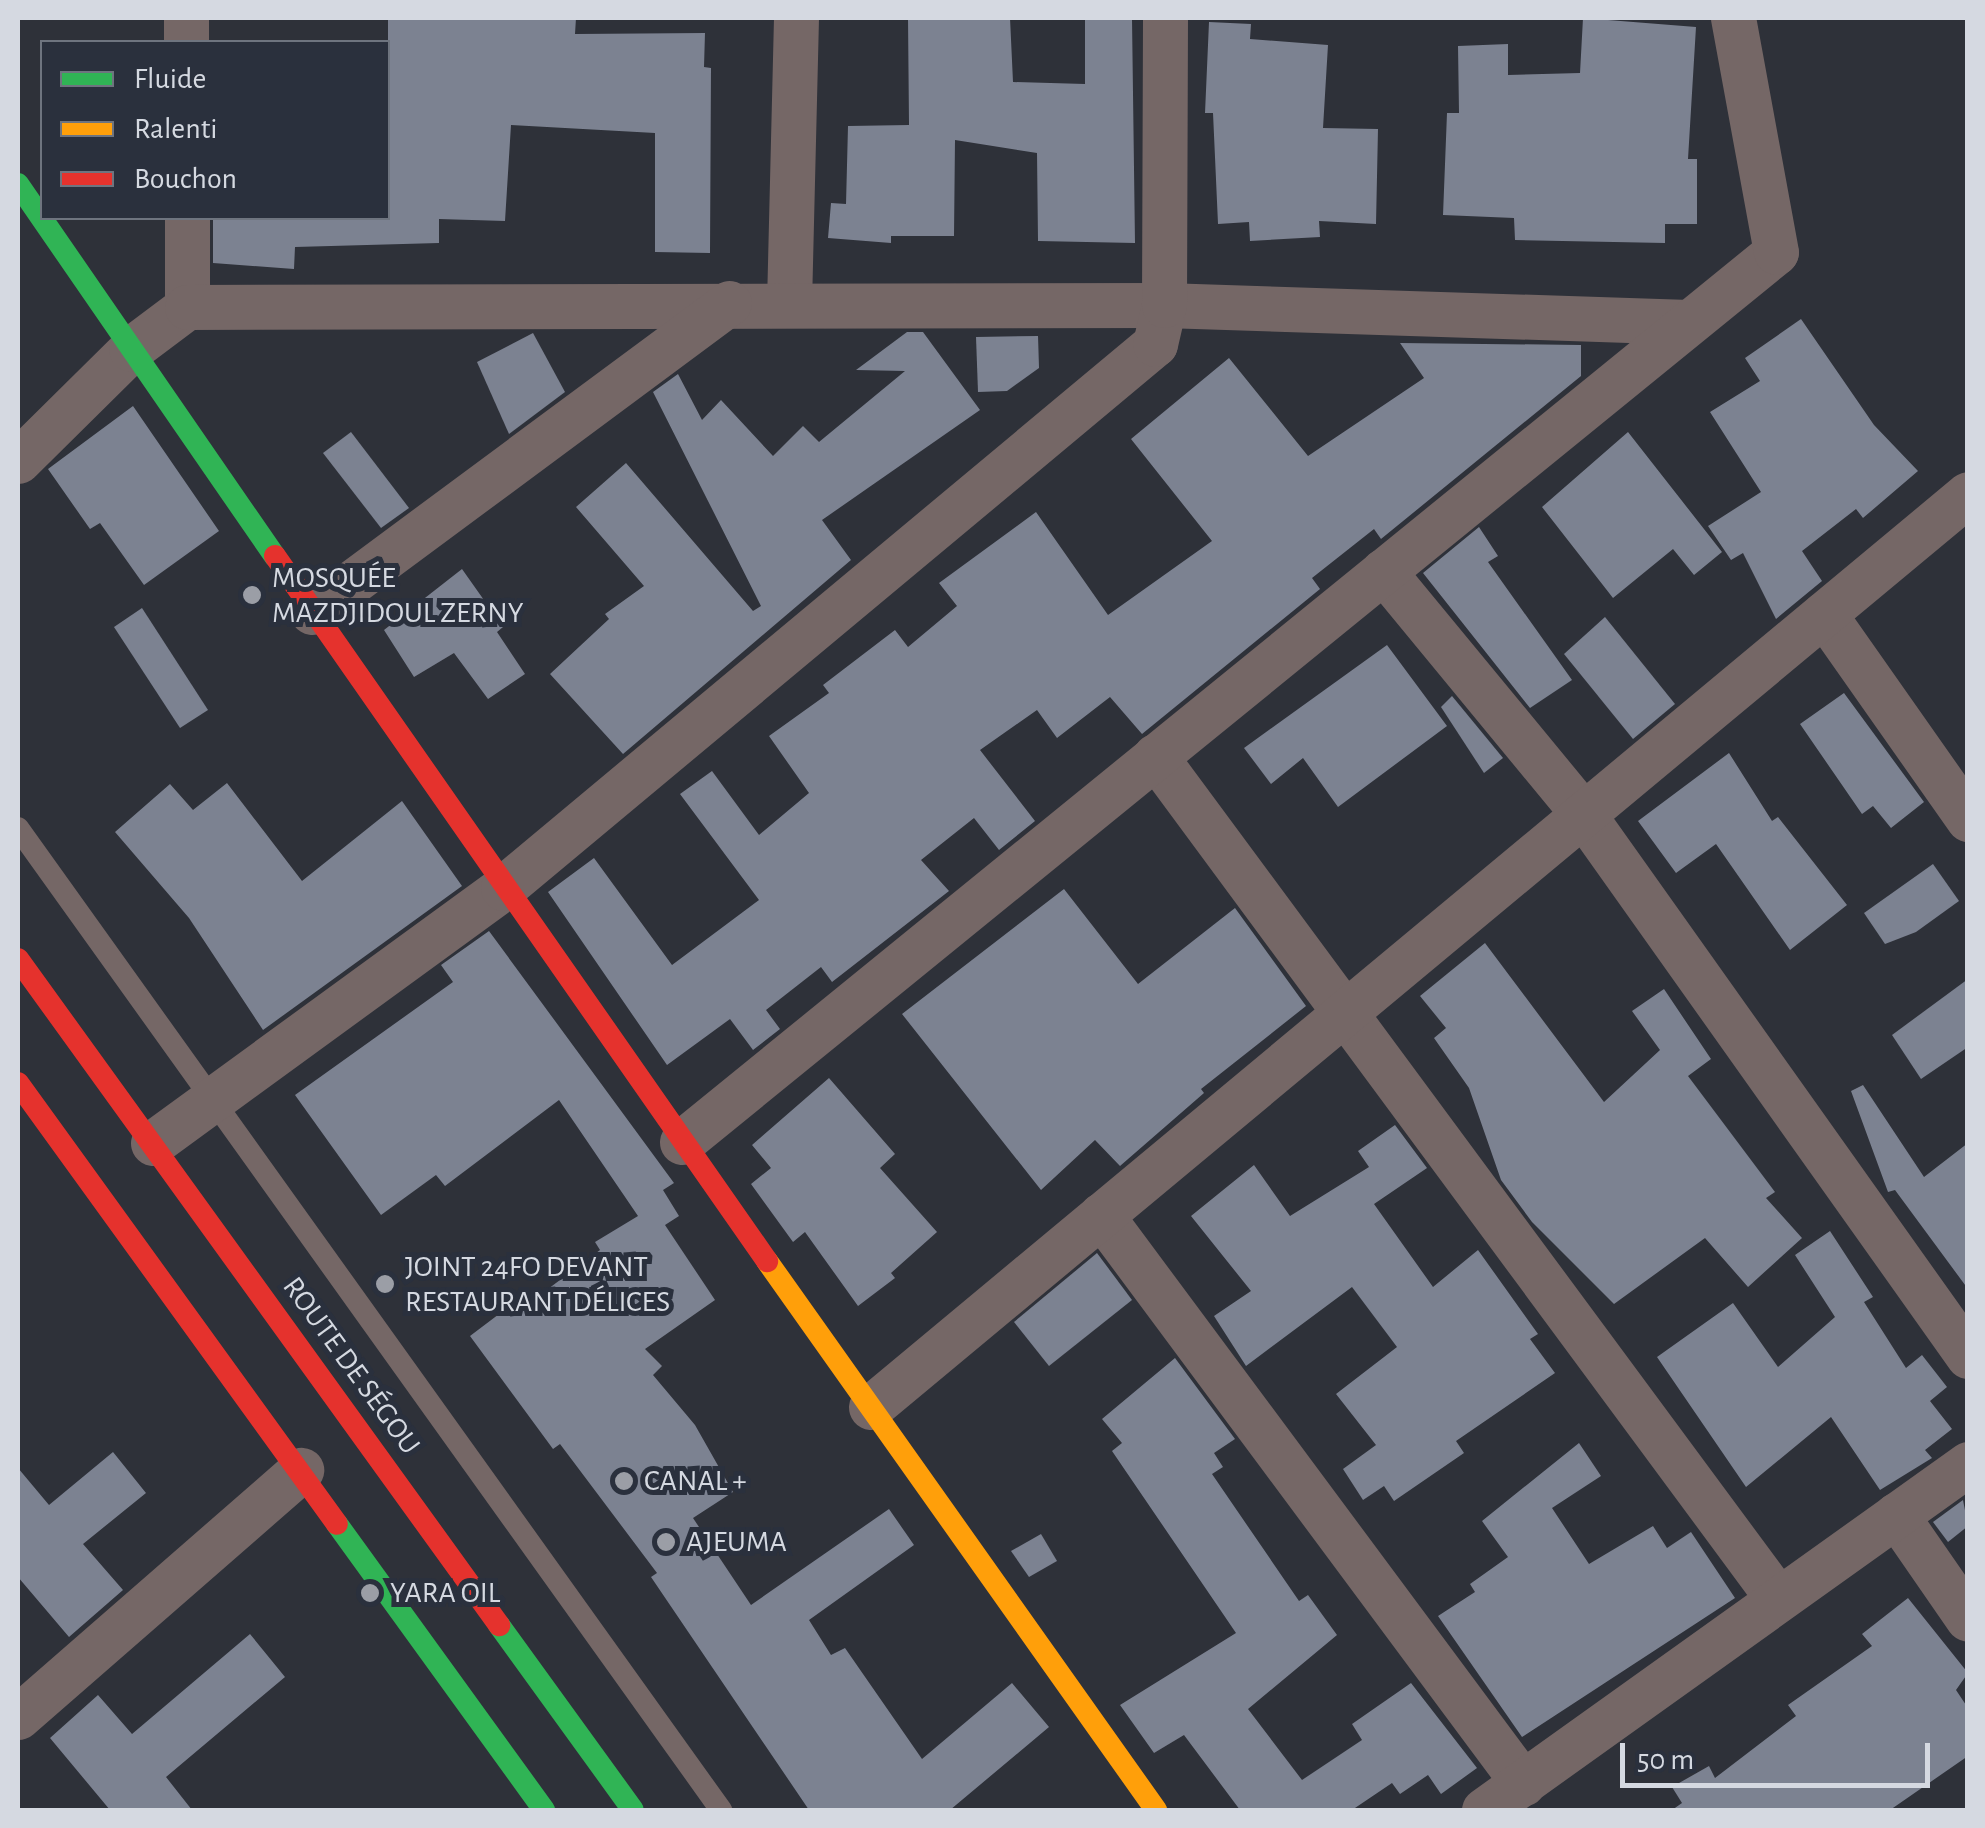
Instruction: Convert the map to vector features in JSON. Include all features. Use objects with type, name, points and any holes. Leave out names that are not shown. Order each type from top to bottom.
[{"type":"main road","points":[[18,184],[40,216]]},
{"type":"main road","points":[[43,220],[502,888],[1156,1810]]},
{"type":"main road","name":"ROUTE DE SÉGOU","points":[[18,959],[633,1810]]},
{"type":"main road","points":[[18,1083],[544,1810]]},
{"type":"street","points":[[789,304],[796,18]]},
{"type":"street","points":[[153,1143],[502,888],[1155,344],[1164,306],[1164,18]]},
{"type":"street","points":[[682,1142],[1776,252],[1732,18]]},
{"type":"street","points":[[186,220],[187,307]]},
{"type":"street","points":[[312,612],[728,303]]},
{"type":"street","points":[[18,461],[131,349],[187,307],[728,303],[1164,306],[1689,322]]},
{"type":"street","points":[[871,1406],[1968,494]]},
{"type":"street","points":[[1384,571],[1583,814],[1968,1356]]},
{"type":"street","points":[[1824,614],[1968,819]]},
{"type":"street","points":[[1155,756],[1778,1600]]},
{"type":"street","points":[[1101,1215],[1523,1782]]},
{"type":"street","points":[[1484,1810],[1968,1464]]},
{"type":"street","points":[[18,1718],[300,1470]]},
{"type":"street","points":[[1896,1516],[1968,1619]]},
{"type":"lane","points":[[19,833],[216,1097],[721,1810]]},
{"type":"building","points":[[388,18],[576,18],[575,34],[705,33],[704,67],[711,68],[710,253],[655,252],[655,133],[511,125],[505,221],[439,219],[439,243],[295,247],[294,269],[213,263],[213,220],[390,220]]},
{"type":"building","points":[[908,18],[1010,18],[1013,82],[1085,84],[1085,18],[1132,18],[1135,243],[1038,241],[1037,153],[955,140],[954,236],[891,236],[891,243],[828,238],[831,203],[846,204],[848,126],[909,125]]},
{"type":"building","points":[[1583,18],[1696,27],[1688,159],[1697,159],[1697,224],[1665,224],[1665,243],[1515,240],[1514,218],[1443,215],[1447,113],[1459,113],[1458,46],[1508,44],[1508,75],[1580,73]]},
{"type":"building","points":[[1209,22],[1251,24],[1250,39],[1328,45],[1323,128],[1378,129],[1376,224],[1319,221],[1320,237],[1250,241],[1249,222],[1218,224],[1213,113],[1205,113]]},
{"type":"building","points":[[1801,319],[1874,425],[1918,471],[1863,518],[1856,509],[1802,551],[1822,581],[1776,619],[1743,553],[1731,560],[1708,526],[1761,492],[1710,412],[1760,381],[1745,358]]},
{"type":"building","points":[[907,332],[923,332],[980,410],[822,520],[851,560],[623,754],[550,674],[609,619],[605,614],[644,586],[576,507],[626,463],[753,611],[761,606],[653,392],[678,374],[702,420],[721,400],[773,456],[803,426],[819,442],[905,371],[856,370]]},
{"type":"building","points":[[533,333],[565,392],[509,434],[477,362]]},
{"type":"building","points":[[1038,336],[1039,368],[1007,391],[978,392],[976,337]]},
{"type":"building","points":[[1400,343],[1581,345],[1581,376],[1381,539],[1374,529],[1312,578],[1320,589],[1142,734],[1110,697],[1057,738],[1037,710],[980,750],[1035,821],[999,850],[974,818],[921,860],[949,891],[832,982],[821,967],[766,1010],[780,1029],[753,1050],[730,1019],[667,1065],[548,892],[594,858],[672,965],[759,900],[680,794],[712,771],[759,835],[809,793],[769,736],[829,693],[823,685],[895,630],[908,647],[957,606],[939,583],[1036,512],[1108,615],[1212,541],[1131,439],[1229,358],[1308,456],[1424,378]]},
{"type":"building","points":[[133,406],[219,531],[144,585],[100,523],[90,529],[48,469]]},
{"type":"building","points":[[351,432],[409,508],[381,528],[323,453]]},
{"type":"building","points":[[1628,432],[1722,552],[1694,575],[1673,549],[1613,598],[1542,507]]},
{"type":"building","points":[[1479,527],[1498,556],[1488,562],[1572,680],[1530,708],[1423,573]]},
{"type":"building","points":[[462,569],[503,627],[497,632],[525,674],[488,699],[454,653],[414,677],[384,630]]},
{"type":"building","points":[[142,608],[208,710],[180,728],[114,627]]},
{"type":"building","points":[[1605,617],[1675,704],[1633,739],[1564,654]]},
{"type":"building","points":[[1387,645],[1447,726],[1338,807],[1303,758],[1271,784],[1244,748]]},
{"type":"building","points":[[1844,693],[1924,802],[1891,828],[1873,806],[1862,814],[1800,724]]},
{"type":"building","points":[[1452,696],[1503,758],[1484,773],[1441,707]]},
{"type":"building","points":[[1729,753],[1772,821],[1778,817],[1847,905],[1790,950],[1716,844],[1676,873],[1638,821]]},
{"type":"building","points":[[227,783],[302,881],[402,801],[462,886],[263,1030],[189,918],[115,832],[170,784],[193,810]]},
{"type":"building","points":[[1933,864],[1959,901],[1916,932],[1885,944],[1864,913]]},
{"type":"building","points":[[1064,889],[1138,984],[1235,908],[1306,1006],[1201,1089],[1204,1093],[1120,1166],[1095,1140],[1041,1190],[902,1014]]},
{"type":"building","points":[[489,931],[674,1183],[663,1190],[679,1216],[665,1225],[715,1300],[645,1349],[662,1366],[653,1375],[695,1425],[733,1492],[693,1518],[751,1605],[889,1509],[914,1545],[809,1620],[831,1655],[845,1648],[922,1759],[1012,1683],[1049,1727],[950,1810],[809,1810],[651,1577],[657,1573],[560,1444],[553,1449],[470,1336],[511,1305],[516,1313],[600,1250],[595,1242],[638,1216],[559,1100],[445,1186],[436,1175],[381,1215],[295,1095],[453,982],[441,965]]},
{"type":"building","points":[[1485,943],[1604,1102],[1660,1050],[1632,1011],[1664,989],[1711,1059],[1688,1076],[1775,1192],[1766,1198],[1802,1238],[1748,1287],[1705,1238],[1614,1304],[1532,1222],[1501,1180],[1469,1088],[1434,1038],[1446,1028],[1420,996]]},
{"type":"building","points":[[1968,979],[1968,1047],[1921,1079],[1892,1035]]},
{"type":"building","points":[[829,1078],[895,1154],[880,1168],[937,1232],[891,1273],[895,1278],[858,1306],[805,1232],[793,1242],[751,1184],[771,1168],[752,1145]]},
{"type":"building","points":[[1863,1085],[1924,1177],[1968,1143],[1968,1289],[1895,1190],[1888,1192],[1851,1091]]},
{"type":"building","points":[[1395,1125],[1427,1168],[1374,1204],[1433,1287],[1478,1250],[1538,1334],[1530,1339],[1555,1373],[1456,1441],[1464,1453],[1394,1501],[1384,1486],[1363,1500],[1343,1469],[1376,1445],[1336,1394],[1397,1347],[1352,1287],[1246,1366],[1214,1316],[1251,1291],[1191,1216],[1254,1165],[1290,1216],[1369,1167],[1358,1151]]},
{"type":"building","points":[[1830,1231],[1873,1297],[1864,1302],[1906,1368],[1922,1355],[1947,1387],[1930,1401],[1952,1429],[1925,1450],[1932,1458],[1880,1490],[1831,1417],[1746,1487],[1657,1357],[1733,1303],[1778,1367],[1835,1317],[1795,1255]]},
{"type":"building","points":[[1097,1253],[1132,1300],[1049,1366],[1014,1322]]},
{"type":"building","points":[[1175,1358],[1235,1439],[1214,1453],[1223,1467],[1212,1474],[1299,1601],[1308,1595],[1337,1635],[1248,1709],[1302,1780],[1362,1740],[1352,1724],[1411,1683],[1477,1768],[1441,1794],[1428,1775],[1400,1794],[1392,1783],[1352,1810],[1240,1810],[1184,1735],[1154,1753],[1120,1705],[1236,1633],[1112,1451],[1122,1443],[1102,1419]]},
{"type":"building","points":[[1579,1443],[1601,1476],[1552,1508],[1589,1564],[1653,1526],[1667,1548],[1691,1532],[1735,1598],[1522,1737],[1438,1616],[1475,1592],[1470,1584],[1508,1557],[1482,1521]]},
{"type":"building","points":[[113,1452],[146,1493],[83,1544],[123,1590],[69,1637],[18,1577],[18,1468],[49,1505]]},
{"type":"building","points":[[1963,1500],[1968,1526],[1948,1542],[1933,1522]]},
{"type":"building","points":[[1041,1534],[1057,1561],[1029,1577],[1011,1551]]},
{"type":"building","points":[[1908,1598],[1968,1673],[1956,1690],[1968,1708],[1968,1756],[1890,1810],[1672,1810],[1682,1803],[1672,1787],[1709,1766],[1715,1778],[1796,1716],[1788,1705],[1872,1646],[1862,1634]]},
{"type":"building","points":[[250,1634],[285,1677],[166,1777],[192,1810],[110,1810],[50,1738],[98,1695],[132,1734]]},
{"type":"traffic: fast","points":[[18,184],[40,216]]},
{"type":"traffic: fast","points":[[43,220],[275,556]]},
{"type":"traffic: fast","points":[[337,1524],[544,1810]]},
{"type":"traffic: fast","points":[[499,1625],[633,1810]]},
{"type":"traffic: slow","points":[[767,1261],[1156,1810]]},
{"type":"traffic: jam","points":[[275,556],[767,1261]]},
{"type":"traffic: jam","points":[[18,959],[499,1625]]},
{"type":"traffic: jam","points":[[18,1083],[337,1524]]},
{"type":"place","name":"MOSQUÉE MAZDJIDOUL ZERNY","points":[[252,595]]},
{"type":"place","name":"JOINT 24FO DEVANT RESTAURANT DÉLICES","points":[[385,1284]]},
{"type":"place","name":"CANAL +","points":[[624,1481]]},
{"type":"place","name":"AJEUMA","points":[[666,1542]]},
{"type":"place","name":"YARA OIL","points":[[370,1593]]}]
